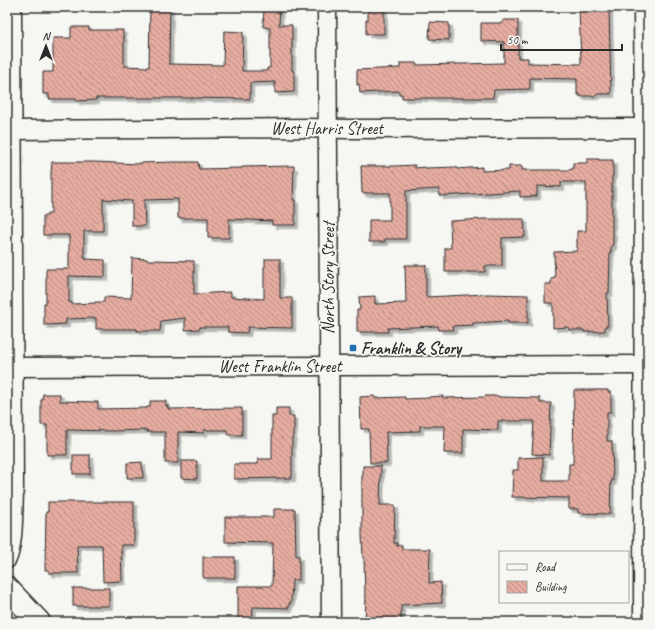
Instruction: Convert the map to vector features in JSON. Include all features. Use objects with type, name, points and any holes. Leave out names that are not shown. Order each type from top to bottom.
[{"type":"main road","points":[[7,588],[39,622]]},
{"type":"street","points":[[7,559],[12,532],[14,493],[10,367],[10,130],[12,7]]},
{"type":"street","name":"North Story Street","points":[[327,7],[330,622]]},
{"type":"street","points":[[643,7],[646,128],[646,365],[643,622]]},
{"type":"street","name":"West Harris Street","points":[[10,130],[646,128]]},
{"type":"street","name":"West Franklin Street","points":[[10,367],[646,365]]},
{"type":"building","points":[[150,7],[170,7],[169,64],[223,65],[224,31],[243,32],[242,71],[267,71],[267,68],[270,68],[270,28],[263,27],[264,7],[280,7],[279,25],[292,25],[292,71],[294,71],[294,92],[275,93],[275,82],[250,83],[250,99],[96,98],[96,100],[76,101],[76,99],[49,99],[49,94],[43,94],[43,72],[53,72],[53,38],[71,38],[71,27],[89,27],[89,30],[123,30],[124,66],[149,67]]},
{"type":"building","points":[[368,7],[384,7],[384,34],[366,34]]},
{"type":"building","points":[[579,7],[609,7],[611,94],[579,96],[579,94],[577,94],[577,79],[530,78],[530,89],[494,90],[493,98],[402,98],[402,94],[399,94],[399,91],[360,93],[359,84],[357,85],[357,70],[400,68],[400,63],[416,63],[416,65],[504,63],[504,42],[481,41],[481,23],[503,23],[503,20],[518,20],[518,58],[528,58],[528,63],[581,64]]},
{"type":"building","points":[[430,22],[449,23],[449,40],[429,39]]},
{"type":"building","points":[[587,159],[613,160],[613,246],[611,246],[610,252],[609,293],[607,293],[608,326],[605,326],[605,331],[584,332],[584,330],[569,330],[569,327],[553,328],[553,303],[545,303],[545,284],[551,284],[551,279],[555,278],[554,252],[577,251],[577,231],[586,231],[586,182],[561,182],[561,187],[537,186],[537,196],[520,197],[520,191],[440,196],[439,189],[406,191],[406,239],[385,239],[385,242],[369,242],[369,220],[390,220],[390,193],[362,193],[361,166],[415,165],[415,168],[457,167],[457,169],[482,167],[482,171],[509,170],[509,166],[522,166],[522,170],[570,170],[573,169],[573,163],[587,163]]},
{"type":"building","points":[[52,162],[139,164],[198,162],[199,169],[294,166],[293,200],[295,200],[295,225],[272,225],[272,221],[229,219],[229,238],[208,238],[208,218],[178,218],[178,199],[144,200],[145,226],[132,226],[132,201],[103,199],[103,231],[84,231],[84,256],[85,259],[105,260],[105,277],[69,276],[69,302],[72,304],[104,302],[104,297],[131,298],[132,258],[147,260],[194,261],[194,294],[231,292],[231,297],[264,299],[265,259],[280,259],[280,298],[292,298],[292,328],[248,327],[247,333],[228,332],[228,327],[200,327],[200,329],[185,330],[185,318],[161,321],[160,331],[137,331],[137,329],[96,329],[96,318],[66,319],[66,324],[44,325],[44,303],[46,303],[46,269],[69,269],[69,235],[43,235],[43,216],[51,214]]},
{"type":"building","points":[[524,219],[525,237],[502,238],[502,266],[485,266],[485,272],[445,272],[445,248],[451,248],[450,221]]},
{"type":"building","points":[[405,265],[426,265],[426,297],[486,294],[528,295],[528,323],[508,323],[508,321],[473,323],[473,325],[453,326],[454,330],[439,330],[438,326],[388,328],[388,332],[357,332],[357,310],[360,310],[359,297],[375,296],[375,304],[406,303]]},
{"type":"building","points":[[574,390],[608,390],[608,392],[611,392],[611,412],[607,412],[607,441],[612,441],[613,481],[611,481],[610,514],[578,513],[578,509],[569,509],[569,498],[512,497],[513,470],[518,470],[518,458],[543,457],[543,481],[569,481],[569,464],[573,464]]},
{"type":"building","points":[[43,394],[60,394],[60,401],[98,402],[98,409],[147,408],[150,407],[150,401],[166,401],[166,406],[168,406],[168,409],[242,408],[242,435],[228,435],[227,430],[204,430],[204,433],[178,432],[178,463],[165,463],[165,432],[147,432],[147,430],[67,430],[67,455],[47,455],[47,425],[41,425],[41,400]]},
{"type":"building","points":[[374,396],[375,398],[405,397],[405,399],[443,396],[443,398],[499,396],[540,398],[540,403],[551,403],[549,455],[532,454],[534,421],[498,421],[498,430],[463,429],[463,453],[444,453],[445,426],[420,426],[420,431],[386,432],[387,463],[370,463],[369,429],[361,429],[360,397]]},
{"type":"building","points":[[276,408],[289,408],[289,416],[294,416],[294,430],[292,438],[292,478],[234,479],[234,464],[258,464],[258,459],[272,459],[272,416],[276,416]]},
{"type":"building","points":[[73,455],[90,455],[90,474],[73,474]]},
{"type":"building","points":[[181,461],[197,461],[197,479],[181,478]]},
{"type":"building","points":[[142,462],[143,478],[127,478],[127,463]]},
{"type":"building","points":[[363,466],[381,466],[380,505],[395,505],[394,543],[397,543],[397,546],[402,545],[402,549],[430,549],[429,583],[441,582],[442,603],[401,605],[401,622],[365,622],[366,596],[362,535]]},
{"type":"building","points":[[48,502],[134,502],[134,545],[121,545],[122,581],[103,582],[102,545],[77,545],[78,573],[49,573],[49,570],[45,570],[46,512],[48,512]]},
{"type":"building","points":[[274,509],[295,509],[296,556],[299,556],[299,580],[292,580],[291,603],[289,603],[289,608],[253,607],[252,622],[238,622],[238,586],[272,586],[273,543],[225,542],[225,517],[274,517]]},
{"type":"building","points":[[203,557],[235,557],[235,578],[203,578]]},
{"type":"building","points":[[73,588],[109,588],[109,606],[73,606]]},
{"type":"place","name":"Franklin & Story","points":[[353,348]]}]
